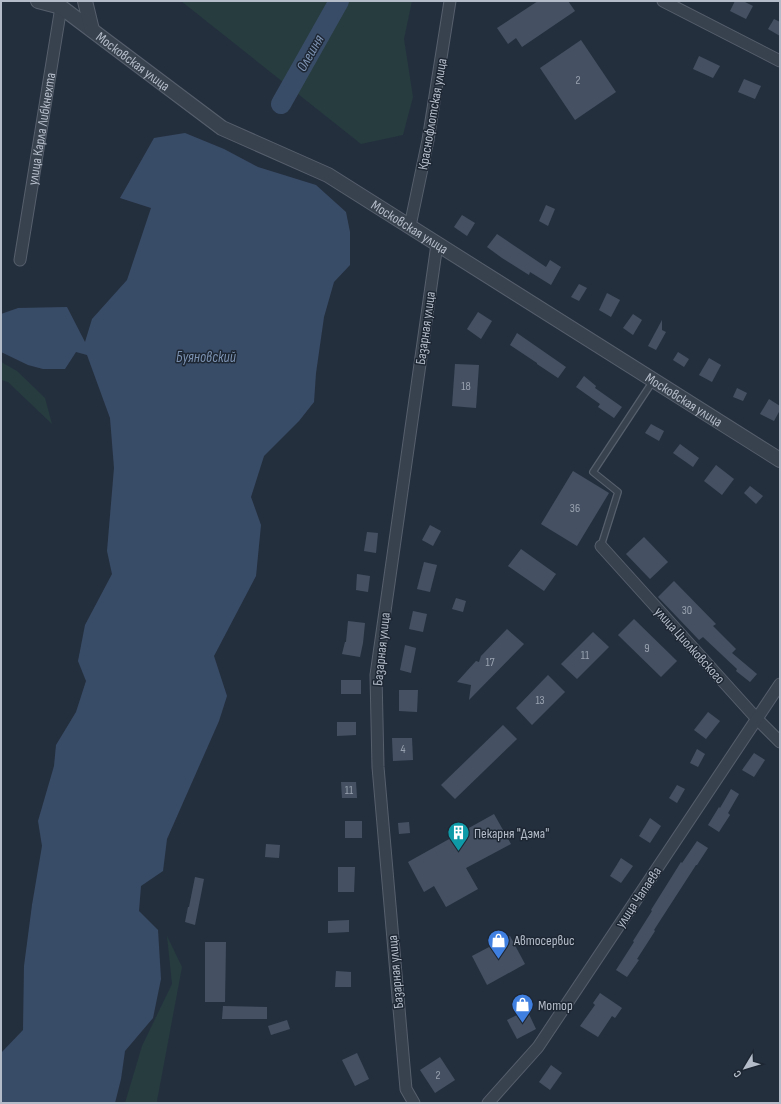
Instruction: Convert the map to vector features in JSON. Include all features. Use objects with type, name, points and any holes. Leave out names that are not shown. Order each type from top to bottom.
[{"type":"street","name":"Московская улица","points":[[38,1],[65,4],[92,30],[222,128],[328,175],[780,460]]},
{"type":"street","points":[[85,1],[92,30]]},
{"type":"street","name":"Краснофлотская улица","points":[[410,226],[428,140],[450,1]]},
{"type":"street","points":[[663,1],[780,61]]},
{"type":"street","name":"улица Карла Либкнехта","points":[[20,260],[65,4]]},
{"type":"street","name":"Базарная улица","points":[[414,1103],[406,1089],[405,1081],[378,767],[376,675],[437,244]]},
{"type":"street","name":"улица Циолковского","points":[[601,546],[757,719],[780,742]]},
{"type":"street","name":"улица Чапаева","points":[[488,1103],[538,1047],[780,684]]},
{"type":"lane","points":[[601,546],[618,492],[593,472],[653,380]]},
{"type":"green space","points":[[181,1],[412,1],[404,39],[413,97],[403,135],[361,144]]},
{"type":"green space","points":[[1,362],[17,371],[45,398],[52,424],[8,382],[1,380]]},
{"type":"green space","points":[[167,936],[182,967],[157,1101],[158,1103],[125,1103],[142,1046],[172,984]]},
{"type":"water","name":"Буяновский","points":[[185,133],[224,149],[258,167],[316,185],[346,212],[350,232],[350,265],[334,282],[324,317],[316,373],[314,402],[299,421],[264,456],[251,497],[261,525],[256,576],[214,656],[227,696],[219,721],[167,839],[163,871],[141,886],[139,911],[158,930],[161,979],[153,1018],[125,1051],[121,1079],[115,1103],[1,1103],[1,1053],[23,1030],[24,966],[42,846],[38,821],[54,766],[56,745],[76,712],[86,681],[78,661],[85,625],[112,574],[107,551],[114,468],[110,418],[87,355],[76,352],[65,369],[43,369],[28,365],[1,352],[1,314],[18,308],[67,307],[85,342],[92,319],[127,280],[151,208],[120,198],[154,138]]},
{"type":"building","points":[[538,1],[568,1],[575,11],[522,47],[516,38],[508,44],[497,28]]},
{"type":"building","points":[[735,1],[743,1],[753,6],[746,19],[730,11]]},
{"type":"building","points":[[774,19],[780,22],[780,36],[768,29]]},
{"type":"building","points":[[581,40],[616,92],[575,120],[540,68]]},
{"type":"building","points":[[699,56],[720,66],[713,78],[693,69]]},
{"type":"building","points":[[744,79],[761,86],[755,99],[738,92]]},
{"type":"building","points":[[546,205],[555,209],[548,226],[539,221]]},
{"type":"building","points":[[462,215],[475,223],[467,236],[454,227]]},
{"type":"building","points":[[497,234],[546,267],[550,260],[561,267],[551,285],[530,272],[529,275],[487,247]]},
{"type":"building","points":[[579,284],[587,288],[579,301],[571,297]]},
{"type":"building","points":[[607,293],[620,300],[611,317],[599,310]]},
{"type":"building","points":[[478,312],[492,321],[481,339],[467,329]]},
{"type":"building","points":[[633,314],[642,320],[633,335],[623,328]]},
{"type":"building","points":[[662,320],[662,330],[666,332],[656,350],[648,346]]},
{"type":"building","points":[[517,333],[566,367],[558,378],[510,345]]},
{"type":"building","points":[[678,352],[689,359],[684,367],[673,360]]},
{"type":"building","points":[[709,358],[721,365],[712,382],[699,375]]},
{"type":"building","points":[[455,364],[479,365],[476,408],[452,406]]},
{"type":"building","points":[[584,376],[596,386],[595,388],[622,407],[614,418],[598,407],[600,404],[576,387]]},
{"type":"building","points":[[737,388],[747,393],[743,401],[733,397]]},
{"type":"building","points":[[769,399],[780,406],[780,410],[774,421],[760,414]]},
{"type":"building","points":[[651,424],[664,431],[659,441],[645,433]]},
{"type":"building","points":[[680,444],[699,458],[693,467],[673,453]]},
{"type":"building","points":[[716,465],[734,479],[722,495],[704,481]]},
{"type":"building","points":[[573,471],[609,493],[577,546],[541,524]]},
{"type":"building","points":[[750,486],[763,496],[756,504],[744,493]]},
{"type":"building","points":[[430,525],[441,531],[433,546],[422,540]]},
{"type":"building","points":[[367,532],[378,533],[376,553],[364,551]]},
{"type":"building","points":[[644,537],[668,562],[650,579],[626,554]]},
{"type":"building","points":[[521,549],[556,574],[544,591],[508,566]]},
{"type":"building","points":[[424,562],[437,565],[430,592],[417,589]]},
{"type":"building","points":[[357,574],[370,576],[368,592],[356,590]]},
{"type":"building","points":[[674,581],[716,624],[713,626],[736,649],[732,653],[757,674],[750,682],[736,671],[737,669],[703,637],[699,640],[658,597]]},
{"type":"building","points":[[456,598],[466,601],[463,612],[452,609]]},
{"type":"building","points":[[413,611],[427,614],[423,632],[409,629]]},
{"type":"building","points":[[634,619],[677,661],[661,677],[618,635]]},
{"type":"building","points":[[348,621],[365,623],[360,657],[342,654],[346,642]]},
{"type":"building","points":[[507,629],[524,644],[469,700],[471,685],[457,682],[476,661],[479,662],[481,656]]},
{"type":"building","points":[[593,632],[609,647],[577,679],[561,664]]},
{"type":"building","points":[[405,645],[416,648],[411,673],[400,670]]},
{"type":"building","points":[[548,675],[565,692],[532,725],[516,708]]},
{"type":"building","points":[[341,680],[361,680],[361,694],[341,694]]},
{"type":"building","points":[[399,690],[418,690],[417,712],[399,711]]},
{"type":"building","points":[[708,712],[720,721],[706,739],[694,730]]},
{"type":"building","points":[[337,722],[356,722],[356,735],[337,736]]},
{"type":"building","points":[[503,725],[517,739],[455,799],[441,785]]},
{"type":"building","points":[[392,738],[412,738],[413,760],[393,761]]},
{"type":"building","points":[[697,749],[705,754],[698,767],[690,763]]},
{"type":"building","points":[[754,753],[765,760],[754,777],[742,770]]},
{"type":"building","points":[[341,782],[356,782],[357,798],[342,798]]},
{"type":"building","points":[[677,785],[685,789],[677,803],[669,798]]},
{"type":"building","points":[[731,789],[739,794],[728,813],[730,815],[719,832],[708,825]]},
{"type":"building","name":"Пекарня \"Дэма\"","points":[[494,814],[511,844],[466,868],[478,889],[446,907],[434,886],[424,892],[408,862]]},
{"type":"building","points":[[650,818],[661,826],[650,843],[639,836]]},
{"type":"building","points":[[345,821],[362,821],[362,838],[345,838]]},
{"type":"building","points":[[409,822],[410,833],[399,834],[398,823]]},
{"type":"building","points":[[697,841],[708,848],[654,930],[655,931],[637,959],[639,960],[627,977],[616,970],[681,862],[682,863]]},
{"type":"building","points":[[266,844],[280,845],[279,858],[265,857]]},
{"type":"building","points":[[621,858],[633,866],[621,883],[610,876]]},
{"type":"building","points":[[338,867],[355,867],[354,892],[338,892]]},
{"type":"building","points":[[195,877],[204,879],[195,925],[185,922]]},
{"type":"building","points":[[349,920],[349,932],[328,933],[328,921]]},
{"type":"building","name":"Автосервис","points":[[510,936],[525,964],[487,985],[472,956]]},
{"type":"building","points":[[205,942],[226,942],[225,1002],[205,1002]]},
{"type":"building","points":[[336,971],[351,972],[351,987],[335,987]]},
{"type":"building","points":[[600,993],[622,1008],[615,1018],[612,1016],[598,1037],[580,1026],[595,1005],[593,1003]]},
{"type":"building","points":[[223,1006],[267,1007],[267,1019],[222,1019]]},
{"type":"building","name":"Мотор","points":[[527,1010],[536,1029],[517,1039],[507,1020]]},
{"type":"building","points":[[287,1020],[290,1029],[271,1035],[268,1026]]},
{"type":"building","points":[[357,1053],[369,1079],[355,1086],[342,1060]]},
{"type":"building","points":[[440,1057],[455,1080],[435,1093],[420,1070]]},
{"type":"building","points":[[551,1065],[562,1073],[550,1090],[539,1082]]},
{"type":"waterway","name":"Олешня","points":[[281,104],[339,1]]},
{"type":"place","name":"Пекарня \"Дэма\"","points":[[459,852]]},
{"type":"place","name":"Автосервис","points":[[498,960]]},
{"type":"place","name":"Мотор","points":[[522,1024]]}]
